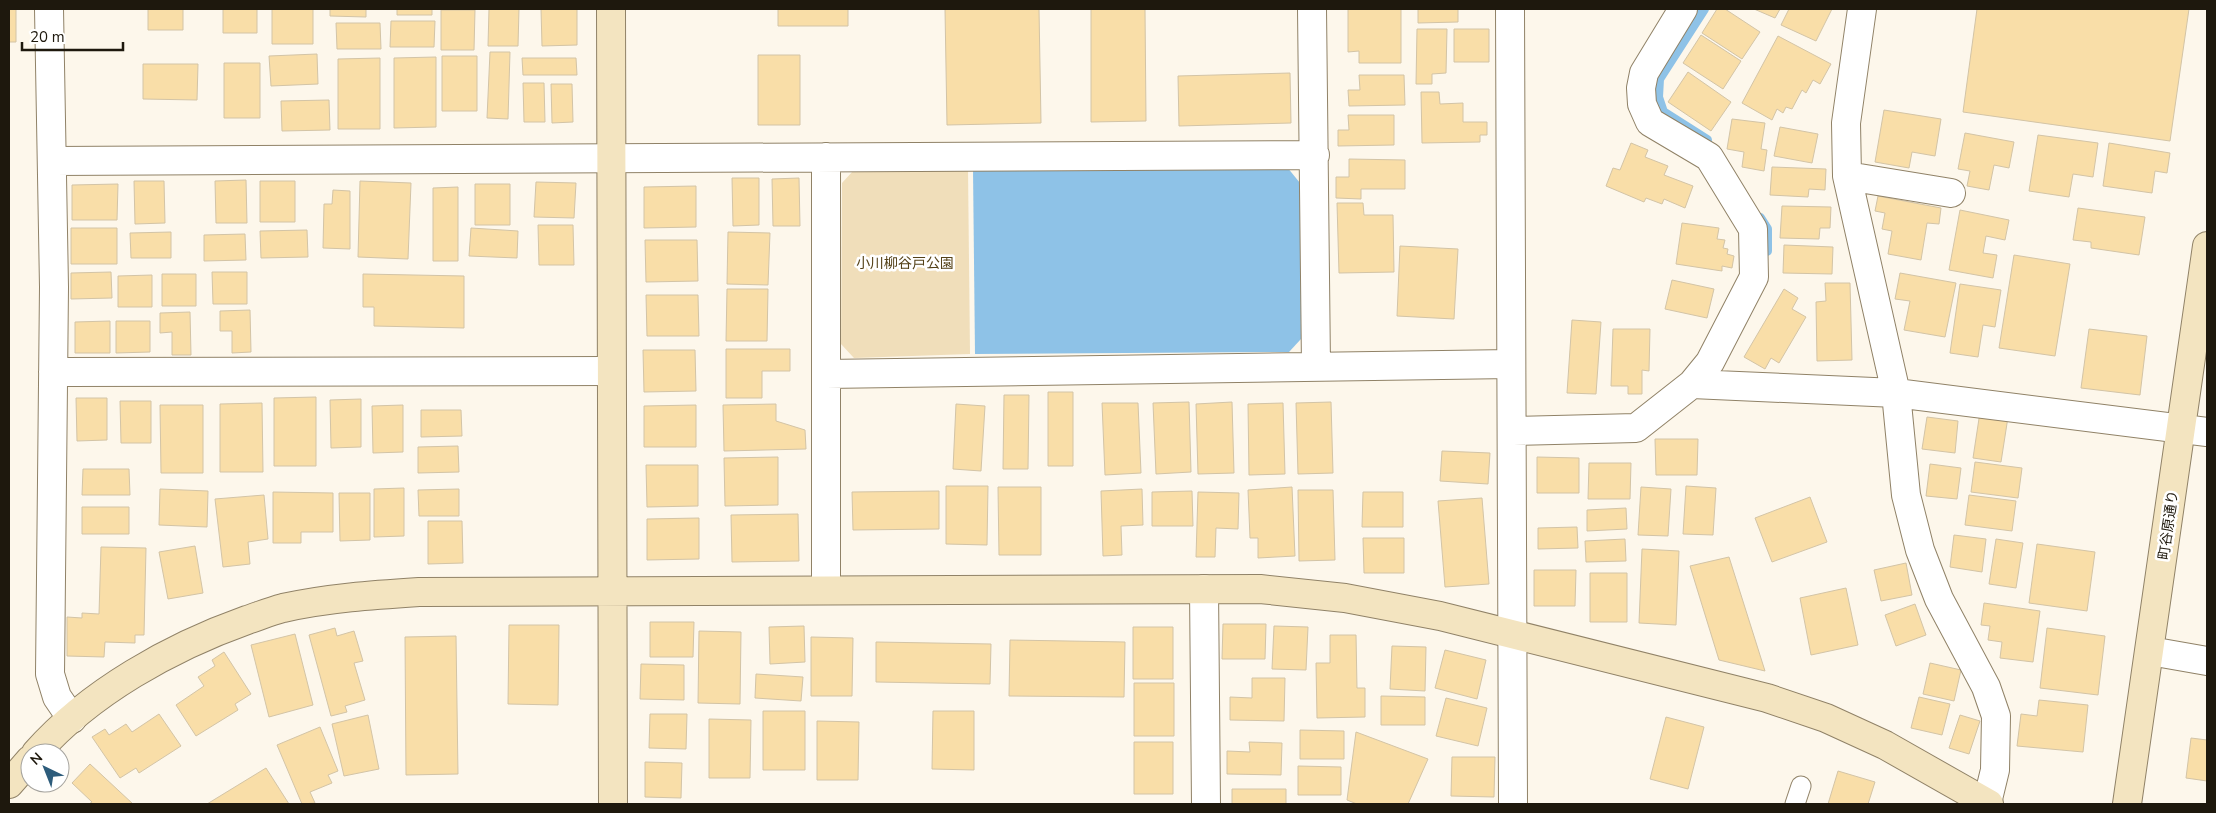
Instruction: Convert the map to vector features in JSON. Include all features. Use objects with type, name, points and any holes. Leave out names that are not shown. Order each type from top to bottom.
[{"type":"street","points":[[49,9],[53,161],[50,674],[56,697],[72,719]]},
{"type":"street","points":[[611,9],[613,804]]},
{"type":"street","points":[[1312,9],[1316,366]]},
{"type":"street","points":[[1510,9],[1513,804]]},
{"type":"street","points":[[1513,431],[1636,428],[1692,384],[1710,362],[1754,277],[1753,229],[1709,157],[1650,122],[1642,104],[1641,88],[1644,73],[1683,9]]},
{"type":"street","points":[[47,743],[72,719],[132,674],[206,635],[281,609],[350,596],[826,590],[1260,589],[1345,598],[1440,616],[1767,698],[1826,718],[1885,745],[1986,804],[1995,770],[1996,716],[1986,687],[1940,599],[1920,550],[1906,495],[1896,393],[1847,176],[1846,123],[1862,9]]},
{"type":"street","points":[[53,161],[1315,154]]},
{"type":"street","points":[[826,157],[826,590]]},
{"type":"street","points":[[1847,176],[1950,193]]},
{"type":"street","name":"町谷原通り","points":[[2128,804],[2150,651],[2194,430],[2207,246]]},
{"type":"street","points":[[826,374],[1511,364]]},
{"type":"street","points":[[53,372],[611,371]]},
{"type":"street","points":[[1692,384],[1896,393],[2194,430]]},
{"type":"street","points":[[1204,589],[1206,804]]},
{"type":"street","points":[[2150,651],[2207,661]]},
{"type":"street","points":[[9,784],[20,771]]},
{"type":"lane","points":[[1795,804],[1801,786]]},
{"type":"green space","name":"小川柳谷戸公園","points":[[968,169],[970,354],[854,358],[841,344],[842,183],[853,171]]},
{"type":"water","points":[[1287,167],[1300,183],[1301,339],[1289,352],[975,354],[973,169]]},
{"type":"building","points":[[9,9],[16,9],[16,42],[9,42]]},
{"type":"building","points":[[148,9],[183,9],[183,30],[148,30]]},
{"type":"building","points":[[223,9],[257,9],[257,33],[223,33]]},
{"type":"building","points":[[272,9],[313,9],[313,44],[272,44]]},
{"type":"building","points":[[330,9],[366,9],[366,17],[330,16]]},
{"type":"building","points":[[397,9],[432,9],[432,15],[397,15]]},
{"type":"building","points":[[489,9],[519,9],[518,46],[488,46]]},
{"type":"building","points":[[541,9],[577,9],[577,45],[542,46]]},
{"type":"building","points":[[778,9],[848,9],[848,26],[778,26]]},
{"type":"building","points":[[945,9],[1039,9],[1041,123],[947,125]]},
{"type":"building","points":[[1091,9],[1145,9],[1146,121],[1091,122]]},
{"type":"building","points":[[1348,9],[1401,9],[1401,63],[1359,63],[1359,51],[1348,52]]},
{"type":"building","points":[[1418,9],[1458,9],[1458,22],[1418,23]]},
{"type":"building","points":[[1717,9],[1725,9],[1760,32],[1742,59],[1702,33]]},
{"type":"building","points":[[1754,9],[1780,9],[1775,18]]},
{"type":"building","points":[[1789,9],[1832,9],[1816,41],[1781,25]]},
{"type":"building","points":[[1977,9],[2189,9],[2170,141],[1963,112]]},
{"type":"building","points":[[441,10],[475,10],[474,50],[441,50]]},
{"type":"building","points":[[391,21],[435,21],[434,47],[390,47]]},
{"type":"building","points":[[336,23],[380,23],[381,49],[337,49]]},
{"type":"building","points":[[1417,29],[1447,29],[1446,73],[1432,74],[1432,84],[1416,84]]},
{"type":"building","points":[[1454,29],[1489,29],[1489,62],[1454,62]]},
{"type":"building","points":[[1701,35],[1741,61],[1723,89],[1683,63]]},
{"type":"building","points":[[1778,36],[1831,64],[1820,84],[1813,80],[1806,93],[1802,90],[1792,109],[1786,107],[1783,113],[1777,109],[1772,120],[1742,103]]},
{"type":"building","points":[[490,52],[510,52],[508,119],[487,118]]},
{"type":"building","points":[[317,54],[318,84],[271,86],[269,56]]},
{"type":"building","points":[[758,55],[800,55],[800,125],[758,125]]},
{"type":"building","points":[[442,56],[477,56],[477,111],[442,111]]},
{"type":"building","points":[[436,57],[436,127],[394,128],[394,58]]},
{"type":"building","points":[[380,58],[380,129],[338,129],[338,59]]},
{"type":"building","points":[[522,58],[576,58],[577,75],[523,75]]},
{"type":"building","points":[[224,63],[260,63],[260,118],[224,118]]},
{"type":"building","points":[[143,64],[198,64],[197,100],[143,99]]},
{"type":"building","points":[[1688,72],[1731,102],[1711,131],[1668,102]]},
{"type":"building","points":[[1290,73],[1291,123],[1179,126],[1178,76]]},
{"type":"building","points":[[1359,75],[1404,75],[1405,105],[1349,106],[1348,90],[1360,90]]},
{"type":"building","points":[[523,83],[544,83],[545,122],[524,122]]},
{"type":"building","points":[[551,84],[572,84],[573,122],[552,123]]},
{"type":"building","points":[[1421,92],[1439,92],[1440,104],[1463,103],[1463,122],[1487,122],[1487,135],[1480,135],[1480,142],[1422,143]]},
{"type":"building","points":[[329,100],[330,130],[282,131],[281,101]]},
{"type":"building","points":[[1884,110],[1941,119],[1935,156],[1912,152],[1909,168],[1875,162]]},
{"type":"building","points":[[1348,115],[1394,115],[1394,145],[1338,146],[1338,130],[1349,130]]},
{"type":"building","points":[[1732,119],[1765,123],[1761,149],[1767,150],[1764,171],[1742,167],[1744,152],[1727,149]]},
{"type":"building","points":[[1780,127],[1818,134],[1812,163],[1774,156]]},
{"type":"building","points":[[1965,133],[2014,142],[2009,168],[1994,165],[1989,190],[1967,186],[1970,171],[1958,169]]},
{"type":"building","points":[[2038,135],[2098,143],[2093,177],[2073,174],[2069,197],[2029,191]]},
{"type":"building","points":[[1631,143],[1648,150],[1645,157],[1668,166],[1664,175],[1693,186],[1685,208],[1664,199],[1662,204],[1646,198],[1644,202],[1606,186],[1613,168],[1620,170]]},
{"type":"building","points":[[2109,143],[2170,153],[2167,173],[2155,171],[2152,193],[2103,186]]},
{"type":"building","points":[[1349,159],[1405,160],[1405,189],[1361,189],[1361,199],[1336,198],[1336,177],[1349,177]]},
{"type":"building","points":[[1772,167],[1826,169],[1825,190],[1809,189],[1808,197],[1770,195]]},
{"type":"building","points":[[732,178],[759,178],[759,225],[733,226]]},
{"type":"building","points":[[799,178],[800,226],[773,226],[772,179]]},
{"type":"building","points":[[246,180],[247,223],[216,223],[215,181]]},
{"type":"building","points":[[134,181],[164,181],[165,223],[135,224]]},
{"type":"building","points":[[260,181],[295,181],[295,222],[260,222]]},
{"type":"building","points":[[360,181],[411,183],[408,259],[358,257]]},
{"type":"building","points":[[536,182],[576,183],[574,218],[534,217]]},
{"type":"building","points":[[118,184],[117,220],[72,220],[72,185]]},
{"type":"building","points":[[475,184],[510,184],[510,225],[475,225]]},
{"type":"building","points":[[696,186],[696,227],[644,228],[644,187]]},
{"type":"building","points":[[458,187],[458,261],[433,261],[433,188]]},
{"type":"building","points":[[333,190],[350,191],[350,249],[323,248],[324,204],[332,204]]},
{"type":"building","points":[[1878,196],[1941,208],[1939,224],[1927,223],[1921,260],[1888,254],[1892,231],[1882,229],[1885,213],[1875,211]]},
{"type":"building","points":[[1337,203],[1363,203],[1364,215],[1393,215],[1394,272],[1339,273]]},
{"type":"building","points":[[1782,206],[1831,207],[1830,228],[1820,228],[1819,239],[1780,238]]},
{"type":"building","points":[[2078,208],[2145,217],[2139,255],[2091,248],[2091,242],[2073,240]]},
{"type":"building","points":[[1960,210],[2009,220],[2005,240],[1986,236],[1983,253],[1997,255],[1993,278],[1949,270]]},
{"type":"building","points":[[1682,223],[1719,228],[1717,239],[1725,240],[1723,248],[1728,249],[1727,254],[1734,256],[1732,268],[1722,266],[1722,271],[1676,264]]},
{"type":"building","points":[[538,225],[573,225],[574,265],[539,265]]},
{"type":"building","points":[[71,228],[117,228],[117,264],[71,264]]},
{"type":"building","points":[[471,228],[518,231],[517,258],[469,256]]},
{"type":"building","points":[[307,230],[308,257],[261,258],[260,231]]},
{"type":"building","points":[[171,232],[171,258],[131,258],[130,233]]},
{"type":"building","points":[[728,232],[770,233],[768,285],[727,284]]},
{"type":"building","points":[[245,234],[246,260],[204,261],[204,235]]},
{"type":"building","points":[[645,240],[697,240],[698,281],[646,282]]},
{"type":"building","points":[[1784,245],[1833,247],[1832,274],[1783,273]]},
{"type":"building","points":[[1400,246],[1458,249],[1454,319],[1397,316]]},
{"type":"building","points":[[2014,255],[2070,264],[2055,356],[1999,348]]},
{"type":"building","points":[[111,272],[112,298],[71,299],[71,273]]},
{"type":"building","points":[[212,272],[247,272],[247,304],[213,304]]},
{"type":"building","points":[[1900,273],[1956,283],[1945,337],[1904,330],[1910,301],[1895,299]]},
{"type":"building","points":[[162,274],[196,274],[196,306],[162,306]]},
{"type":"building","points":[[363,274],[464,276],[464,328],[374,326],[374,307],[363,307]]},
{"type":"building","points":[[152,275],[152,307],[118,307],[118,276]]},
{"type":"building","points":[[1672,280],[1714,289],[1707,318],[1665,309]]},
{"type":"building","points":[[1825,283],[1850,283],[1852,360],[1817,361],[1816,302],[1826,301]]},
{"type":"building","points":[[1960,284],[2001,290],[1995,327],[1983,325],[1978,357],[1950,353]]},
{"type":"building","points":[[727,289],[768,289],[767,341],[726,341]]},
{"type":"building","points":[[1784,289],[1798,298],[1792,309],[1806,317],[1779,363],[1771,358],[1765,369],[1744,357]]},
{"type":"building","points":[[646,295],[698,295],[699,336],[647,336]]},
{"type":"building","points":[[250,310],[251,352],[232,353],[232,331],[220,331],[220,311]]},
{"type":"building","points":[[190,312],[191,355],[172,355],[172,332],[160,333],[160,313]]},
{"type":"building","points":[[1572,320],[1601,322],[1596,394],[1567,393]]},
{"type":"building","points":[[110,321],[110,353],[75,353],[75,322]]},
{"type":"building","points":[[116,321],[150,321],[150,352],[116,353]]},
{"type":"building","points":[[1613,329],[1650,329],[1649,371],[1642,370],[1642,394],[1628,394],[1628,386],[1611,386]]},
{"type":"building","points":[[2089,329],[2147,336],[2140,395],[2081,388]]},
{"type":"building","points":[[726,349],[790,349],[790,371],[762,371],[762,398],[726,398]]},
{"type":"building","points":[[643,350],[695,350],[696,391],[644,392]]},
{"type":"building","points":[[1048,392],[1073,392],[1073,466],[1048,466]]},
{"type":"building","points":[[1004,395],[1029,395],[1028,469],[1003,469]]},
{"type":"building","points":[[316,397],[316,466],[274,466],[274,398]]},
{"type":"building","points":[[76,398],[107,398],[107,440],[77,441]]},
{"type":"building","points":[[361,399],[361,447],[331,448],[330,400]]},
{"type":"building","points":[[120,401],[151,401],[151,443],[121,443]]},
{"type":"building","points":[[1189,402],[1191,472],[1156,474],[1153,403]]},
{"type":"building","points":[[1232,402],[1234,473],[1198,474],[1196,404]]},
{"type":"building","points":[[1331,402],[1333,473],[1298,474],[1296,403]]},
{"type":"building","points":[[262,403],[263,472],[220,472],[220,404]]},
{"type":"building","points":[[1102,403],[1138,403],[1141,473],[1105,475]]},
{"type":"building","points":[[1283,403],[1285,474],[1249,475],[1248,404]]},
{"type":"building","points":[[776,404],[776,421],[805,430],[806,449],[724,451],[723,405]]},
{"type":"building","points":[[956,404],[985,406],[981,471],[953,469]]},
{"type":"building","points":[[160,405],[203,405],[203,473],[161,473]]},
{"type":"building","points":[[403,405],[403,452],[373,453],[372,406]]},
{"type":"building","points":[[696,405],[696,447],[644,447],[644,406]]},
{"type":"building","points":[[421,410],[461,410],[462,436],[421,437]]},
{"type":"building","points":[[1980,412],[2008,417],[2001,462],[1973,458]]},
{"type":"building","points":[[1927,417],[1958,421],[1955,453],[1922,449]]},
{"type":"building","points":[[1655,439],[1698,439],[1697,475],[1656,475]]},
{"type":"building","points":[[458,446],[459,472],[418,473],[418,447]]},
{"type":"building","points":[[1442,451],[1490,453],[1488,484],[1440,481]]},
{"type":"building","points":[[778,457],[778,505],[725,506],[724,458]]},
{"type":"building","points":[[1537,457],[1579,458],[1579,493],[1537,493]]},
{"type":"building","points":[[1975,462],[2022,468],[2018,498],[1971,492]]},
{"type":"building","points":[[1589,463],[1631,463],[1630,499],[1588,499]]},
{"type":"building","points":[[1930,464],[1961,468],[1957,499],[1926,496]]},
{"type":"building","points":[[646,465],[698,465],[698,506],[647,507]]},
{"type":"building","points":[[83,469],[129,469],[130,495],[82,495]]},
{"type":"building","points":[[946,486],[988,486],[987,545],[946,544]]},
{"type":"building","points":[[1686,486],[1716,488],[1713,535],[1683,534]]},
{"type":"building","points":[[998,487],[1041,487],[1041,555],[999,555]]},
{"type":"building","points":[[1292,487],[1295,556],[1258,558],[1258,538],[1250,538],[1248,490]]},
{"type":"building","points":[[1641,487],[1671,489],[1668,536],[1638,535]]},
{"type":"building","points":[[404,488],[404,536],[374,537],[374,489]]},
{"type":"building","points":[[160,489],[208,491],[207,527],[159,525]]},
{"type":"building","points":[[459,489],[459,516],[419,516],[418,490]]},
{"type":"building","points":[[1142,489],[1143,525],[1121,526],[1122,555],[1103,556],[1101,491]]},
{"type":"building","points":[[1298,490],[1333,490],[1335,560],[1299,561]]},
{"type":"building","points":[[939,491],[939,529],[853,530],[852,492]]},
{"type":"building","points":[[1192,491],[1193,526],[1152,526],[1152,492]]},
{"type":"building","points":[[273,492],[333,493],[333,532],[301,532],[301,543],[273,543]]},
{"type":"building","points":[[1198,492],[1239,493],[1238,529],[1216,528],[1215,557],[1196,557]]},
{"type":"building","points":[[1363,492],[1403,492],[1403,527],[1362,527]]},
{"type":"building","points":[[339,493],[370,493],[370,540],[340,541]]},
{"type":"building","points":[[264,495],[268,539],[248,542],[250,564],[223,567],[215,499]]},
{"type":"building","points":[[1969,495],[2016,501],[2012,531],[1965,525]]},
{"type":"building","points":[[1810,497],[1827,542],[1772,562],[1755,518]]},
{"type":"building","points":[[1482,498],[1489,584],[1445,587],[1438,501]]},
{"type":"building","points":[[82,507],[129,507],[129,534],[82,534]]},
{"type":"building","points":[[1626,508],[1627,529],[1587,531],[1587,510]]},
{"type":"building","points":[[798,514],[799,561],[732,562],[731,515]]},
{"type":"building","points":[[699,518],[699,559],[647,560],[647,519]]},
{"type":"building","points":[[428,521],[462,521],[463,563],[428,564]]},
{"type":"building","points":[[1577,527],[1578,548],[1538,549],[1538,528]]},
{"type":"building","points":[[1954,535],[1986,539],[1982,572],[1950,567]]},
{"type":"building","points":[[1363,538],[1404,538],[1404,573],[1364,573]]},
{"type":"building","points":[[1625,539],[1626,561],[1586,562],[1585,541]]},
{"type":"building","points":[[1996,539],[2023,543],[2016,588],[1989,584]]},
{"type":"building","points":[[2037,544],[2095,552],[2087,611],[2029,603]]},
{"type":"building","points":[[195,546],[203,593],[168,599],[159,552]]},
{"type":"building","points":[[101,547],[146,548],[144,635],[135,635],[135,643],[105,642],[104,657],[67,656],[67,617],[82,618],[82,613],[99,614]]},
{"type":"building","points":[[1642,549],[1679,551],[1676,625],[1639,623]]},
{"type":"building","points":[[1729,557],[1765,671],[1719,660],[1690,566]]},
{"type":"building","points":[[1906,563],[1912,595],[1881,601],[1874,570]]},
{"type":"building","points":[[1534,570],[1576,570],[1575,606],[1534,606]]},
{"type":"building","points":[[1590,573],[1627,573],[1627,622],[1590,622]]},
{"type":"building","points":[[1846,588],[1858,645],[1811,655],[1800,598]]},
{"type":"building","points":[[1984,603],[2040,611],[2033,662],[2000,658],[2002,642],[1988,640],[1990,626],[1981,625]]},
{"type":"building","points":[[1915,604],[1926,635],[1896,646],[1885,615]]},
{"type":"building","points":[[650,622],[694,622],[693,657],[650,657]]},
{"type":"building","points":[[1223,624],[1266,624],[1265,659],[1222,659]]},
{"type":"building","points":[[509,625],[559,625],[558,705],[508,704]]},
{"type":"building","points":[[804,626],[805,662],[770,664],[769,627]]},
{"type":"building","points":[[1274,626],[1308,627],[1306,670],[1272,669]]},
{"type":"building","points":[[1133,627],[1173,627],[1173,679],[1133,679]]},
{"type":"building","points":[[335,628],[337,636],[354,631],[363,661],[354,663],[365,700],[345,706],[347,712],[331,716],[309,635]]},
{"type":"building","points":[[2047,628],[2105,636],[2098,695],[2040,688]]},
{"type":"building","points":[[699,631],[741,632],[740,704],[698,703]]},
{"type":"building","points":[[295,634],[313,705],[269,717],[251,645]]},
{"type":"building","points":[[1330,635],[1356,635],[1357,688],[1365,688],[1365,717],[1317,718],[1316,663],[1330,663]]},
{"type":"building","points":[[456,636],[458,774],[406,775],[405,637]]},
{"type":"building","points":[[811,637],[853,638],[852,696],[811,696]]},
{"type":"building","points":[[1010,640],[1125,642],[1124,697],[1009,696]]},
{"type":"building","points":[[876,642],[991,644],[990,684],[876,682]]},
{"type":"building","points":[[1392,646],[1426,647],[1425,691],[1390,689]]},
{"type":"building","points":[[1445,650],[1486,660],[1477,699],[1435,688]]},
{"type":"building","points":[[224,652],[251,694],[235,704],[238,710],[196,736],[176,705],[204,686],[198,677],[215,666],[212,660]]},
{"type":"building","points":[[1930,663],[1961,670],[1954,701],[1923,694]]},
{"type":"building","points":[[641,664],[684,665],[684,700],[640,699]]},
{"type":"building","points":[[756,674],[803,677],[801,701],[755,698]]},
{"type":"building","points":[[1252,678],[1285,678],[1284,721],[1230,720],[1230,697],[1252,698]]},
{"type":"building","points":[[1134,683],[1174,683],[1174,736],[1134,736]]},
{"type":"building","points":[[1381,696],[1425,697],[1425,725],[1381,725]]},
{"type":"building","points":[[1919,697],[1950,704],[1942,735],[1911,728]]},
{"type":"building","points":[[1446,698],[1487,708],[1478,746],[1436,736]]},
{"type":"building","points":[[2039,700],[2088,705],[2083,752],[2017,746],[2021,714],[2037,716]]},
{"type":"building","points":[[763,711],[805,711],[805,770],[763,770]]},
{"type":"building","points":[[933,711],[974,711],[974,770],[932,769]]},
{"type":"building","points":[[159,714],[181,746],[139,773],[136,768],[120,778],[92,737],[105,729],[109,735],[126,724],[132,732]]},
{"type":"building","points":[[650,714],[687,714],[686,749],[649,748]]},
{"type":"building","points":[[368,715],[379,769],[344,776],[332,724]]},
{"type":"building","points":[[1960,715],[1980,721],[1969,754],[1949,748]]},
{"type":"building","points":[[1666,717],[1704,727],[1688,789],[1650,779]]},
{"type":"building","points":[[709,719],[751,720],[750,778],[709,778]]},
{"type":"building","points":[[817,721],[859,722],[858,780],[817,780]]},
{"type":"building","points":[[320,727],[338,771],[328,775],[332,783],[310,792],[315,803],[302,804],[277,745]]},
{"type":"building","points":[[1300,730],[1344,731],[1344,759],[1300,759]]},
{"type":"building","points":[[1356,732],[1428,759],[1408,804],[1357,804],[1347,800]]},
{"type":"building","points":[[2191,738],[2207,740],[2207,781],[2186,778]]},
{"type":"building","points":[[1134,742],[1173,742],[1173,794],[1134,794]]},
{"type":"building","points":[[1249,742],[1282,743],[1281,775],[1227,774],[1227,751],[1250,752]]},
{"type":"building","points":[[1452,757],[1495,757],[1494,797],[1451,796]]},
{"type":"building","points":[[645,762],[682,763],[681,798],[645,797]]},
{"type":"building","points":[[90,764],[133,804],[89,804],[92,802],[72,783]]},
{"type":"building","points":[[1298,766],[1341,767],[1341,795],[1298,795]]},
{"type":"building","points":[[266,768],[289,804],[207,804]]},
{"type":"building","points":[[1838,771],[1875,782],[1868,804],[1828,804]]},
{"type":"building","points":[[1232,789],[1286,789],[1286,804],[1232,804]]},
{"type":"waterway","points":[[1704,9],[1659,79],[1658,97],[1663,112],[1707,140]]},
{"type":"waterway","points":[[1760,218],[1767,229],[1767,251]]}]
